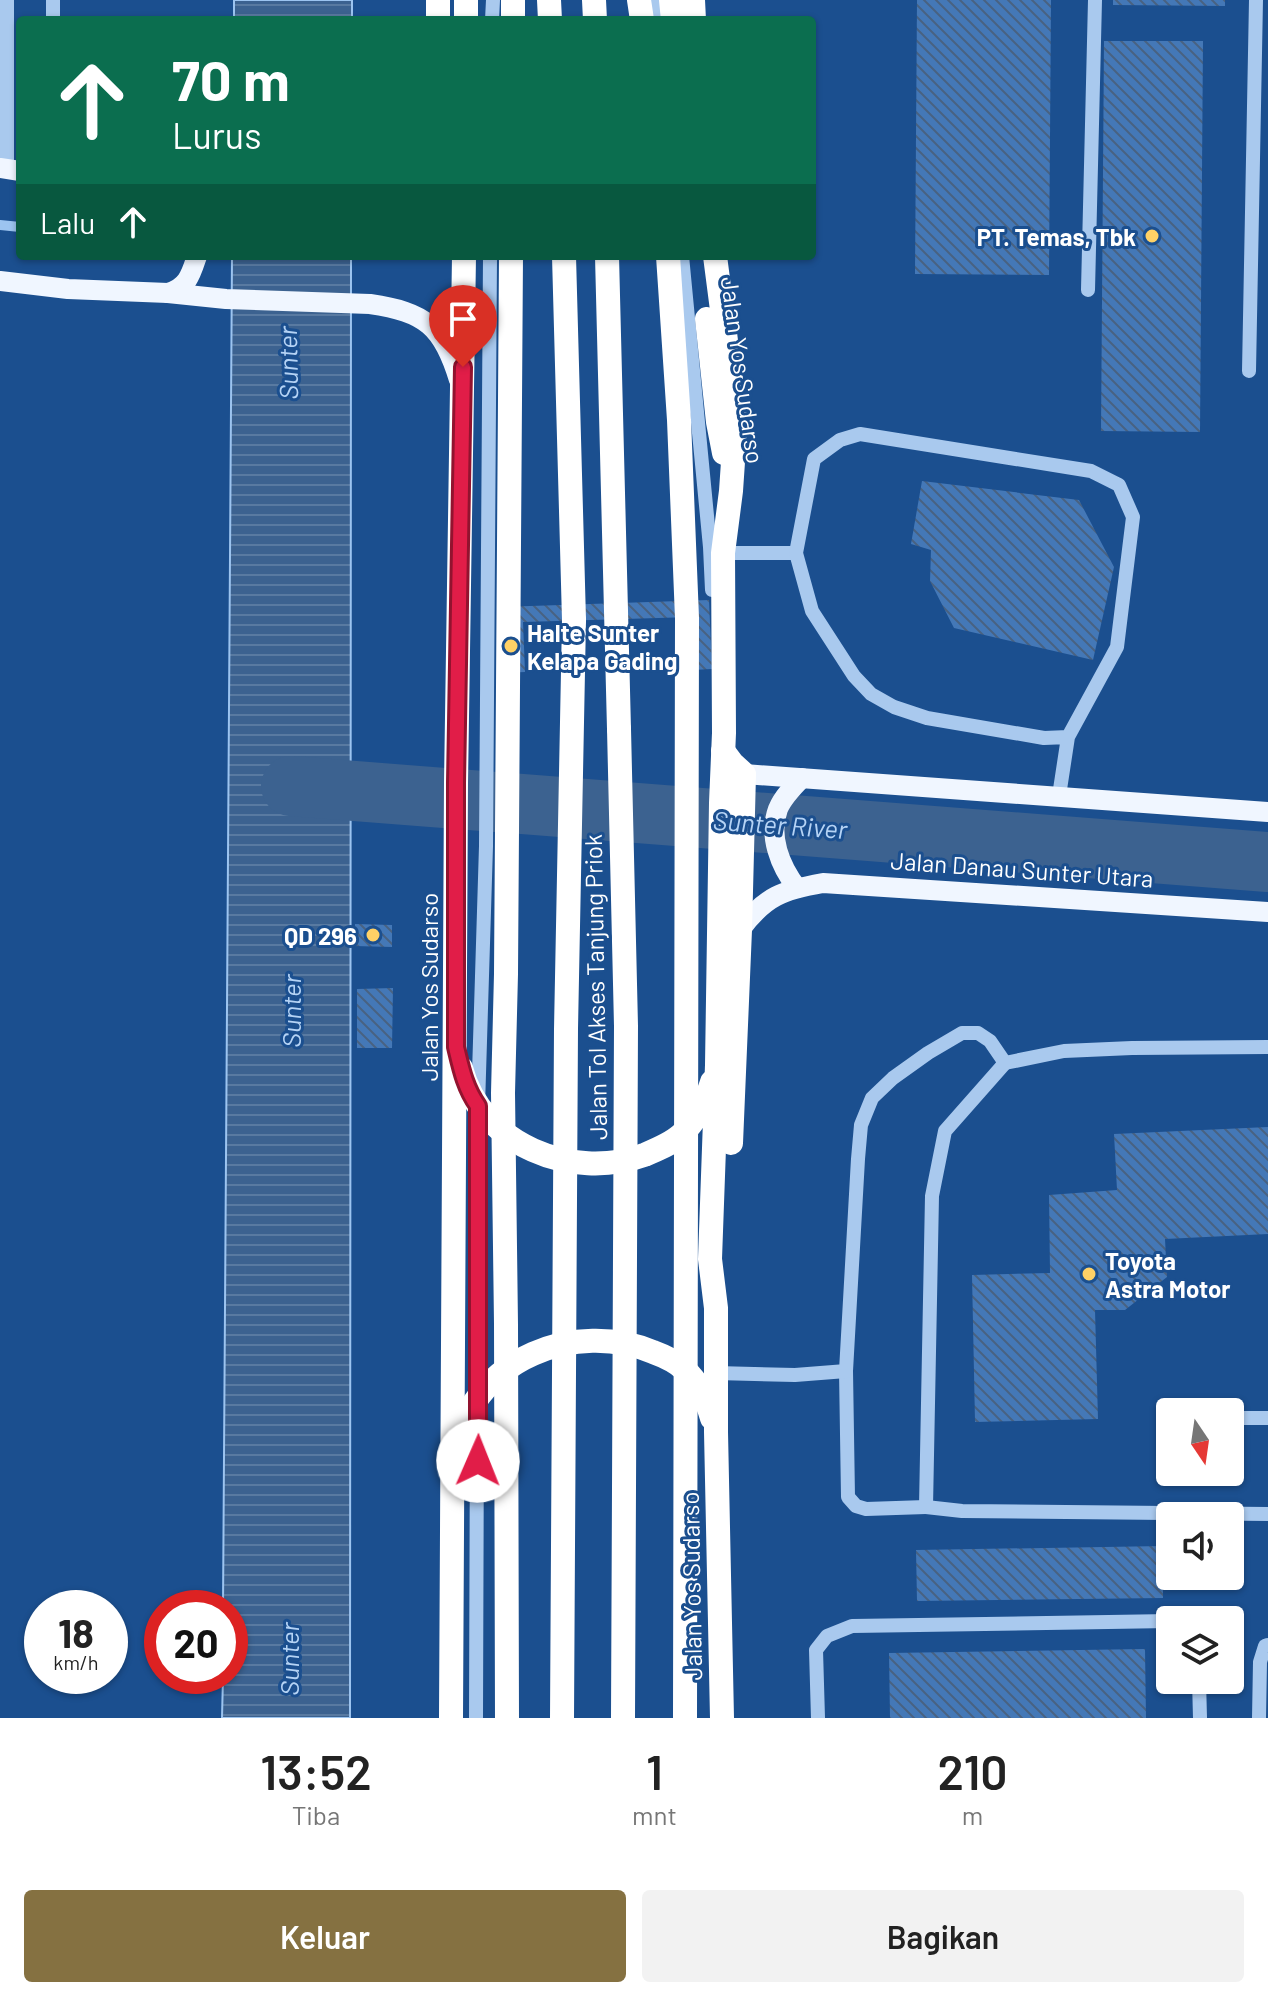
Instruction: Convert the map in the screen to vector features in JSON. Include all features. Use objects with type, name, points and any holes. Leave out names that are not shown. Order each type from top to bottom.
[{"type":"highway","name":"Jalan Yos Sudarso","points":[[451,1718],[456,783],[464,260]]},
{"type":"highway","points":[[507,1718],[503,1093],[511,260]]},
{"type":"highway","name":"Jalan Tol Akses Tanjung Priok","points":[[562,1718],[566,1029],[574,620],[564,260]]},
{"type":"highway","name":"Jalan Tol Akses Tanjung Priok","points":[[607,260],[626,1026],[623,1718]]},
{"type":"highway","points":[[668,260],[687,618],[685,1718]]},
{"type":"highway","name":"Jalan Yos Sudarso","points":[[700,260],[718,422],[731,491]]},
{"type":"highway","name":"Jalan Yos Sudarso","points":[[716,260],[736,418],[723,553],[723,751],[732,803],[732,846],[717,1065],[710,1259],[716,1308],[722,1718]]},
{"type":"highway","points":[[723,751],[744,774]]},
{"type":"highway","name":"Jalan Yos Sudarso","points":[[732,803],[744,774]]},
{"type":"highway","name":"Jalan Yos Sudarso","points":[[716,1308],[726,1258],[740,930],[732,846]]},
{"type":"highway","points":[[456,1047],[470,1094],[505,1134],[553,1158],[579,1163],[606,1164],[632,1159],[657,1150],[680,1136],[696,1117],[708,1094],[717,1065]]},
{"type":"highway","points":[[451,1474],[460,1430],[489,1385],[509,1367],[532,1354],[558,1344],[584,1339],[637,1345],[685,1369],[708,1405],[716,1432]]},
{"type":"main road","points":[[168,293],[185,285],[195,262]]},
{"type":"main road","points":[[0,281],[68,289],[388,307],[413,315],[434,329],[452,357],[463,395]]},
{"type":"main road","points":[[744,774],[1268,812]]},
{"type":"main road","points":[[797,888],[777,853],[777,810],[802,778]]},
{"type":"main road","name":"Jalan Danau Sunter Utara","points":[[740,930],[752,913],[767,900],[797,888],[823,883],[1268,912]]},
{"type":"street","points":[[7,0],[9,170]]},
{"type":"street","points":[[1088,290],[1095,0]]},
{"type":"street","points":[[1249,371],[1256,0]]},
{"type":"street","points":[[476,1718],[478,1106],[486,846],[490,260]]},
{"type":"street","points":[[682,260],[710,547],[723,751]]},
{"type":"street","points":[[1059,796],[1068,737],[1117,647],[1133,517],[1119,485],[1091,471],[860,434],[840,440],[814,459],[796,553],[812,611],[854,676],[871,694],[894,707],[927,718],[1044,738],[1068,737]]},
{"type":"street","points":[[723,553],[796,553]]},
{"type":"street","points":[[1005,1063],[990,1041],[978,1033],[962,1033],[893,1078],[872,1098],[861,1125],[846,1371],[848,1497],[856,1506],[866,1509],[926,1507],[962,1511],[1268,1514]]},
{"type":"street","points":[[926,1507],[932,1196],[945,1131],[1005,1063],[1064,1051],[1268,1047]]},
{"type":"street","points":[[716,1373],[782,1376],[846,1371]]},
{"type":"street","points":[[1244,1418],[1268,1418]]},
{"type":"street","points":[[818,1718],[816,1650],[827,1636],[852,1626],[1156,1621]]},
{"type":"street","points":[[1259,1718],[1260,1662],[1268,1645]]},
{"type":"street","points":[[1199,1694],[1200,1718]]},
{"type":"water","points":[[234,0],[352,0],[352,16],[234,16]]},
{"type":"water","name":"Sunter","points":[[232,260],[351,260],[350,1718],[222,1718],[223,1694],[248,1694],[248,1590],[223,1590]]},
{"type":"building","points":[[917,0],[1051,0],[1049,275],[915,274]]},
{"type":"building","points":[[1113,0],[1225,0],[1225,6],[1113,5]]},
{"type":"building","name":"PT. Temas, Tbk","points":[[1104,41],[1203,41],[1200,432],[1101,431]]},
{"type":"building","points":[[922,481],[1079,500],[1114,567],[1093,660],[954,628],[930,581],[931,550],[911,544]]},
{"type":"building","name":"Halte Sunter Kelapa Gading","points":[[709,600],[712,669],[693,670],[692,617],[523,622],[525,672],[499,673],[497,607]]},
{"type":"building","name":"QD 296","points":[[355,924],[392,925],[392,947],[354,946]]},
{"type":"building","points":[[393,988],[392,1048],[357,1048],[357,989]]},
{"type":"building","name":"Toyota Astra Motor","points":[[1268,1127],[1268,1234],[1165,1239],[1167,1277],[1125,1310],[1095,1310],[1098,1419],[975,1422],[972,1275],[1050,1273],[1049,1195],[1117,1190],[1114,1134]]},
{"type":"building","points":[[1156,1546],[1156,1590],[1163,1590],[1163,1598],[917,1601],[916,1550]]},
{"type":"building","points":[[1145,1649],[1146,1718],[890,1718],[889,1653]]},
{"type":"waterway","points":[[0,225],[16,227]]},
{"type":"waterway","name":"Sunter River","points":[[291,786],[1268,862]]},
{"type":"place","name":"PT. Temas, Tbk","points":[[1152,236]]},
{"type":"place","name":"Halte Sunter Kelapa Gading","points":[[511,646]]},
{"type":"place","name":"QD 296","points":[[373,935]]},
{"type":"place","name":"Toyota Astra Motor","points":[[1089,1274]]},
{"type":"route","points":[[463,367],[456,783],[456,1047],[462,1073],[478,1106],[478,1461]]}]
